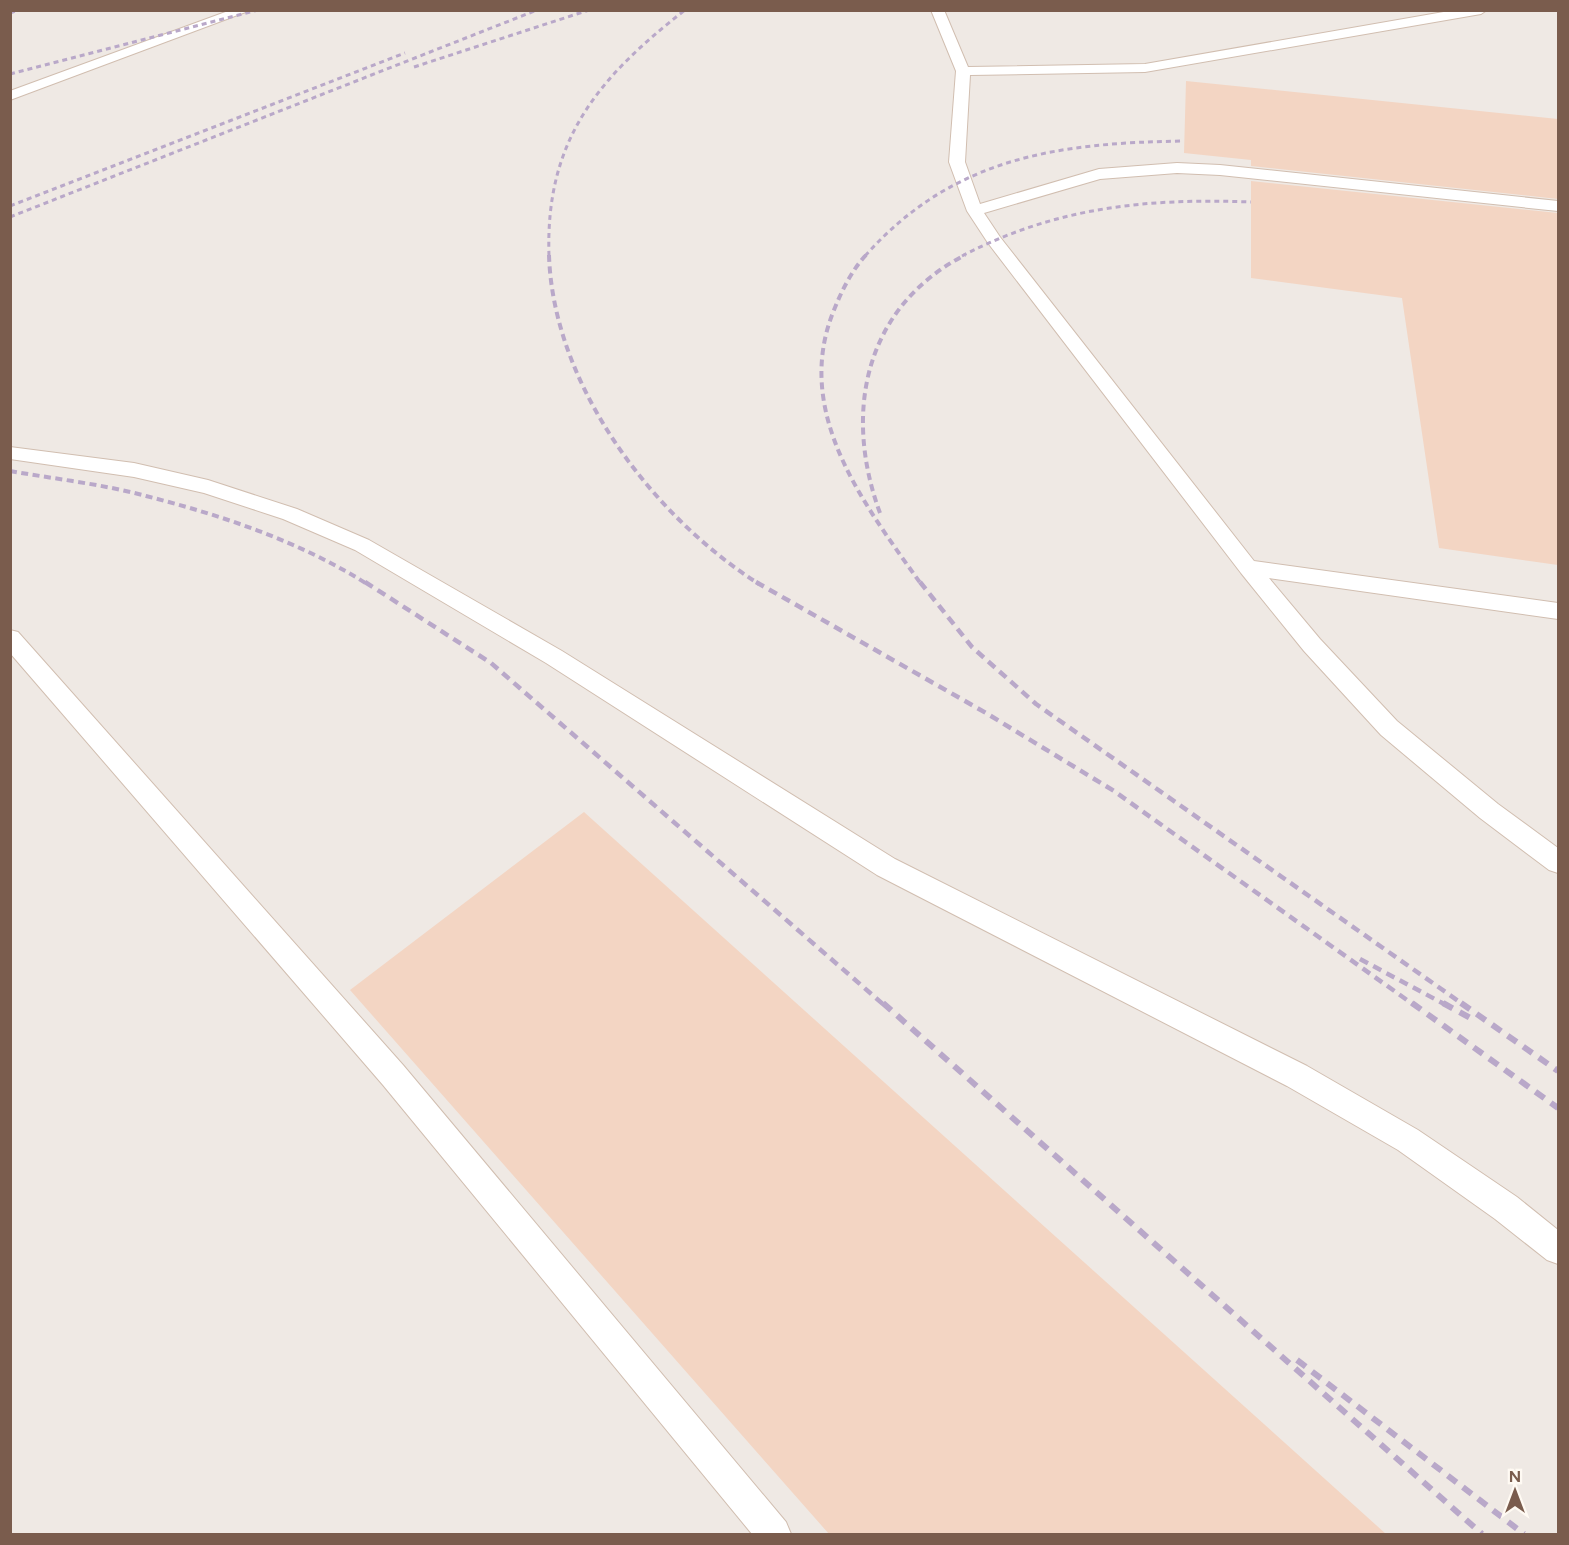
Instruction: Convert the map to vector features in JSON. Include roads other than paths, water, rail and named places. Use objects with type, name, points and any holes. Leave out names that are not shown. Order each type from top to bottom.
[{"type":"lane","points":[[10,96],[245,10]]},
{"type":"lane","points":[[937,10],[963,71],[957,162],[975,210],[994,240],[1248,568],[1312,645],[1389,728],[1489,811],[1558,862]]},
{"type":"lane","points":[[963,71],[1145,68],[1481,10]]},
{"type":"lane","points":[[975,210],[1099,174],[1177,168],[1220,170],[1558,206]]},
{"type":"lane","points":[[10,453],[134,470],[208,487],[290,514],[362,544],[554,657],[886,867],[1297,1076],[1408,1140],[1506,1208],[1558,1250]]},
{"type":"lane","points":[[1248,568],[1558,611]]},
{"type":"lane","points":[[10,638],[393,1075],[774,1534]]},
{"type":"railway","points":[[10,13],[19,10]]},
{"type":"railway","points":[[10,74],[258,10]]},
{"type":"railway","points":[[10,217],[537,10]]},
{"type":"railway","points":[[414,67],[589,10]]},
{"type":"railway","points":[[549,255],[550,215],[556,178],[567,145],[583,115],[626,61],[685,10]]},
{"type":"railway","points":[[10,206],[405,53]]},
{"type":"railway","points":[[866,255],[899,223],[934,197],[971,177],[1010,162],[1050,152],[1093,146],[1184,141]]},
{"type":"railway","points":[[962,256],[997,239],[1032,226],[1103,209],[1175,202],[1251,202]]},
{"type":"railway","points":[[549,255],[555,304],[568,352],[589,398],[615,443],[647,484],[682,522],[719,556],[757,582]]},
{"type":"railway","points":[[866,255],[856,267],[834,310],[823,348],[822,385],[828,420],[840,455],[877,522],[921,584]]},
{"type":"railway","points":[[880,513],[869,475],[863,438],[864,401],[871,366],[884,333],[904,303],[931,277],[965,255]]},
{"type":"railway","points":[[10,471],[113,488],[203,512],[288,543],[367,584]]},
{"type":"railway","points":[[365,582],[491,663],[884,1005]]},
{"type":"railway","points":[[757,582],[986,713],[1114,791],[1414,1005]]},
{"type":"railway","points":[[920,582],[972,647],[1036,704],[1464,1005]]},
{"type":"railway","points":[[1360,959],[1446,1005]]},
{"type":"railway","points":[[883,1003],[1482,1534]]},
{"type":"railway","points":[[1412,1003],[1558,1108]]},
{"type":"railway","points":[[1443,1003],[1472,1019]]},
{"type":"railway","points":[[1461,1003],[1558,1071]]},
{"type":"railway","points":[[1297,1360],[1524,1534]]}]
